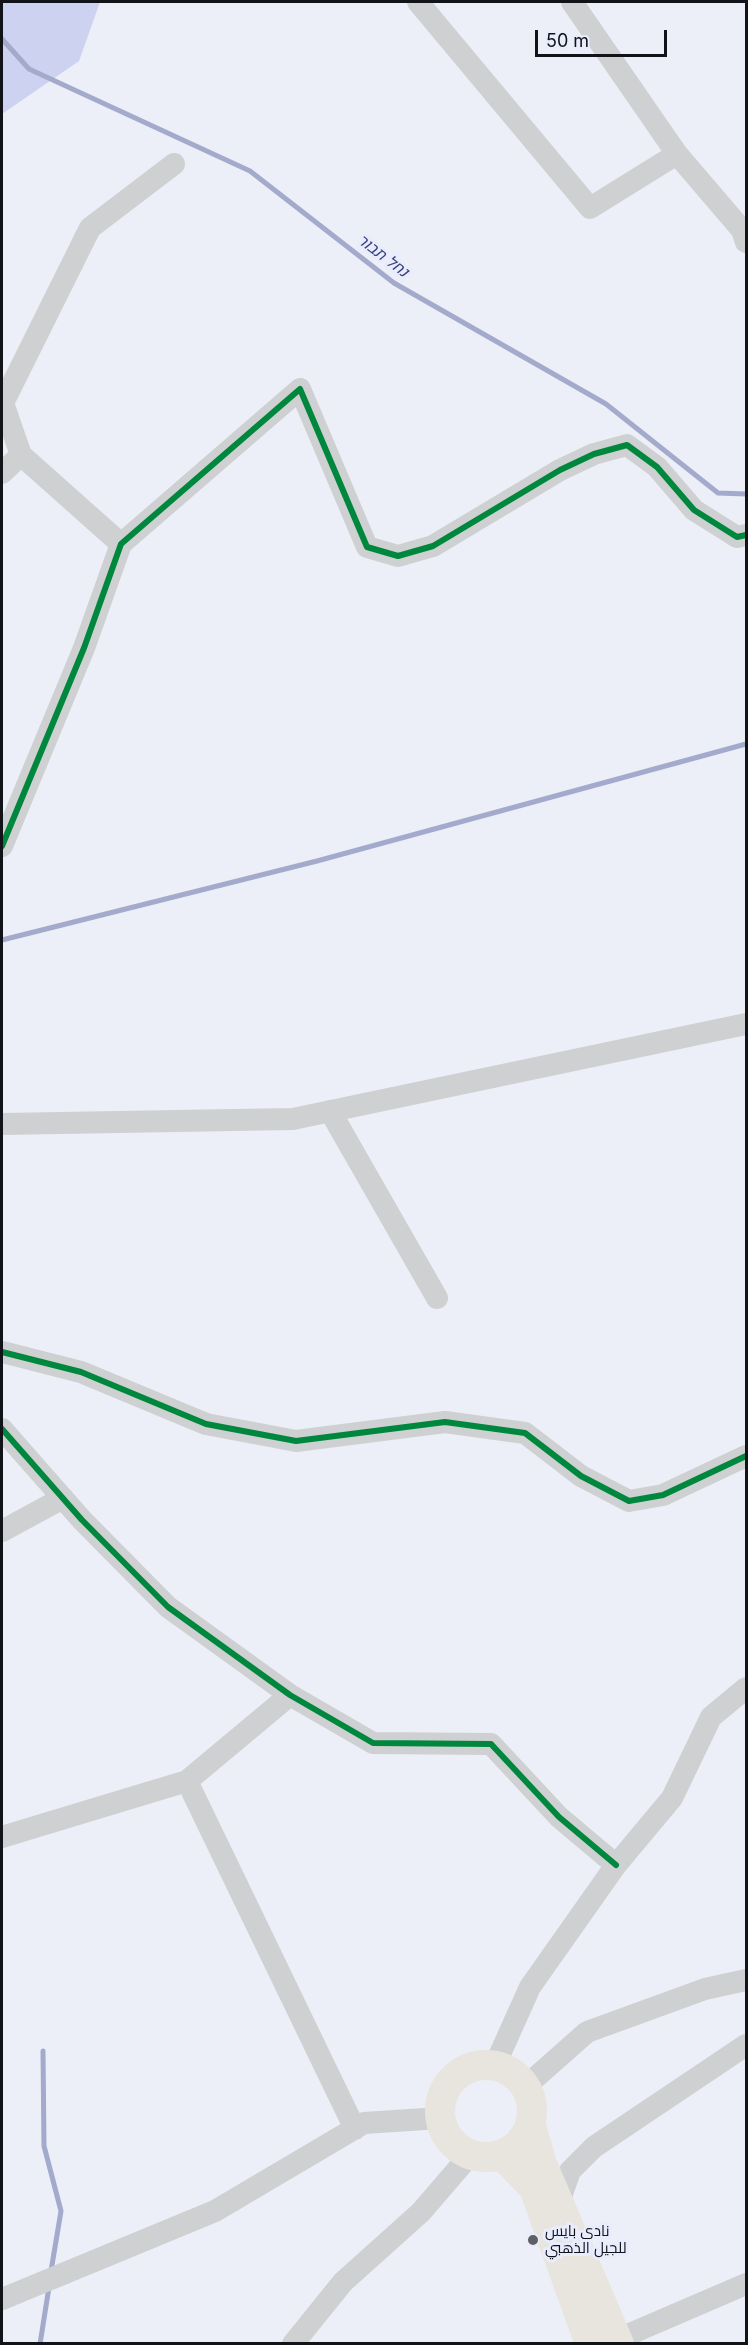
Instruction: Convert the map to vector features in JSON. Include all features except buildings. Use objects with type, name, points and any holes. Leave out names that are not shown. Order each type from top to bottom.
[{"type":"main road","points":[[480,2065],[495,2065],[518,2076],[526,2086],[533,2112],[531,2126],[524,2139],[502,2155],[486,2158],[470,2155],[459,2149],[443,2130],[440,2103],[445,2089],[454,2077],[466,2069],[480,2065]]},
{"type":"main road","points":[[531,2126],[542,2164],[559,2202],[609,2342]]},
{"type":"main road","points":[[502,2155],[534,2188],[609,2342]]},
{"type":"street","points":[[418,2],[590,208],[677,154]]},
{"type":"street","points":[[572,2],[677,154],[742,230],[747,242]]},
{"type":"street","points":[[121,544],[21,455],[3,402],[90,228],[174,164]]},
{"type":"street","points":[[2,846],[84,648],[121,544],[300,389],[367,548],[398,556],[433,546],[560,470],[594,454],[627,445],[657,467],[694,510],[737,537],[747,535]]},
{"type":"street","points":[[2,473],[21,455]]},
{"type":"street","points":[[2,1124],[293,1119],[747,1024]]},
{"type":"street","points":[[330,1111],[437,1298]]},
{"type":"street","points":[[2,1352],[81,1372],[206,1424],[296,1441],[445,1422],[525,1433],[581,1476],[629,1501],[663,1495],[747,1456]]},
{"type":"street","points":[[2,1429],[63,1498],[168,1607],[290,1695],[373,1743],[491,1744],[559,1817],[616,1865]]},
{"type":"street","points":[[2,1531],[63,1498]]},
{"type":"street","points":[[495,2065],[530,1987],[616,1865],[672,1798],[711,1717],[747,1688]]},
{"type":"street","points":[[2,1837],[187,1781],[290,1695]]},
{"type":"street","points":[[187,1781],[355,2129]]},
{"type":"street","points":[[526,2086],[587,2032],[705,1989],[747,1980]]},
{"type":"street","points":[[559,2202],[570,2171],[594,2148],[747,2045]]},
{"type":"street","points":[[2,2299],[215,2211],[364,2123],[440,2118]]},
{"type":"street","points":[[293,2343],[343,2282],[421,2212],[470,2155]]},
{"type":"street","points":[[609,2342],[747,2284]]},
{"type":"shaded area","points":[[2,2],[100,2],[79,61],[2,114]]},
{"type":"waterway","name":"נחל תבור","points":[[2,39],[29,69],[250,171],[394,283],[606,404],[718,493],[746,494]]},
{"type":"waterway","points":[[2,940],[317,861],[746,744]]},
{"type":"waterway","points":[[43,2051],[44,2146],[61,2211],[51,2271]]},
{"type":"waterway","points":[[40,2344],[49,2287]]},
{"type":"cycle path","points":[[2,846],[84,648],[121,544],[300,389],[367,547],[398,556],[433,546],[560,470],[594,454],[627,445],[657,467],[694,510],[737,537],[746,535]]},
{"type":"cycle path","points":[[2,1352],[81,1372],[206,1424],[296,1441],[445,1422],[525,1433],[581,1476],[629,1501],[663,1495],[746,1456]]},
{"type":"cycle path","points":[[2,1429],[82,1520],[168,1607],[290,1695],[373,1743],[491,1744],[559,1817],[616,1865]]},
{"type":"place","name":"نادي بايس للجيل الذهبي","points":[[533,2240]]}]
